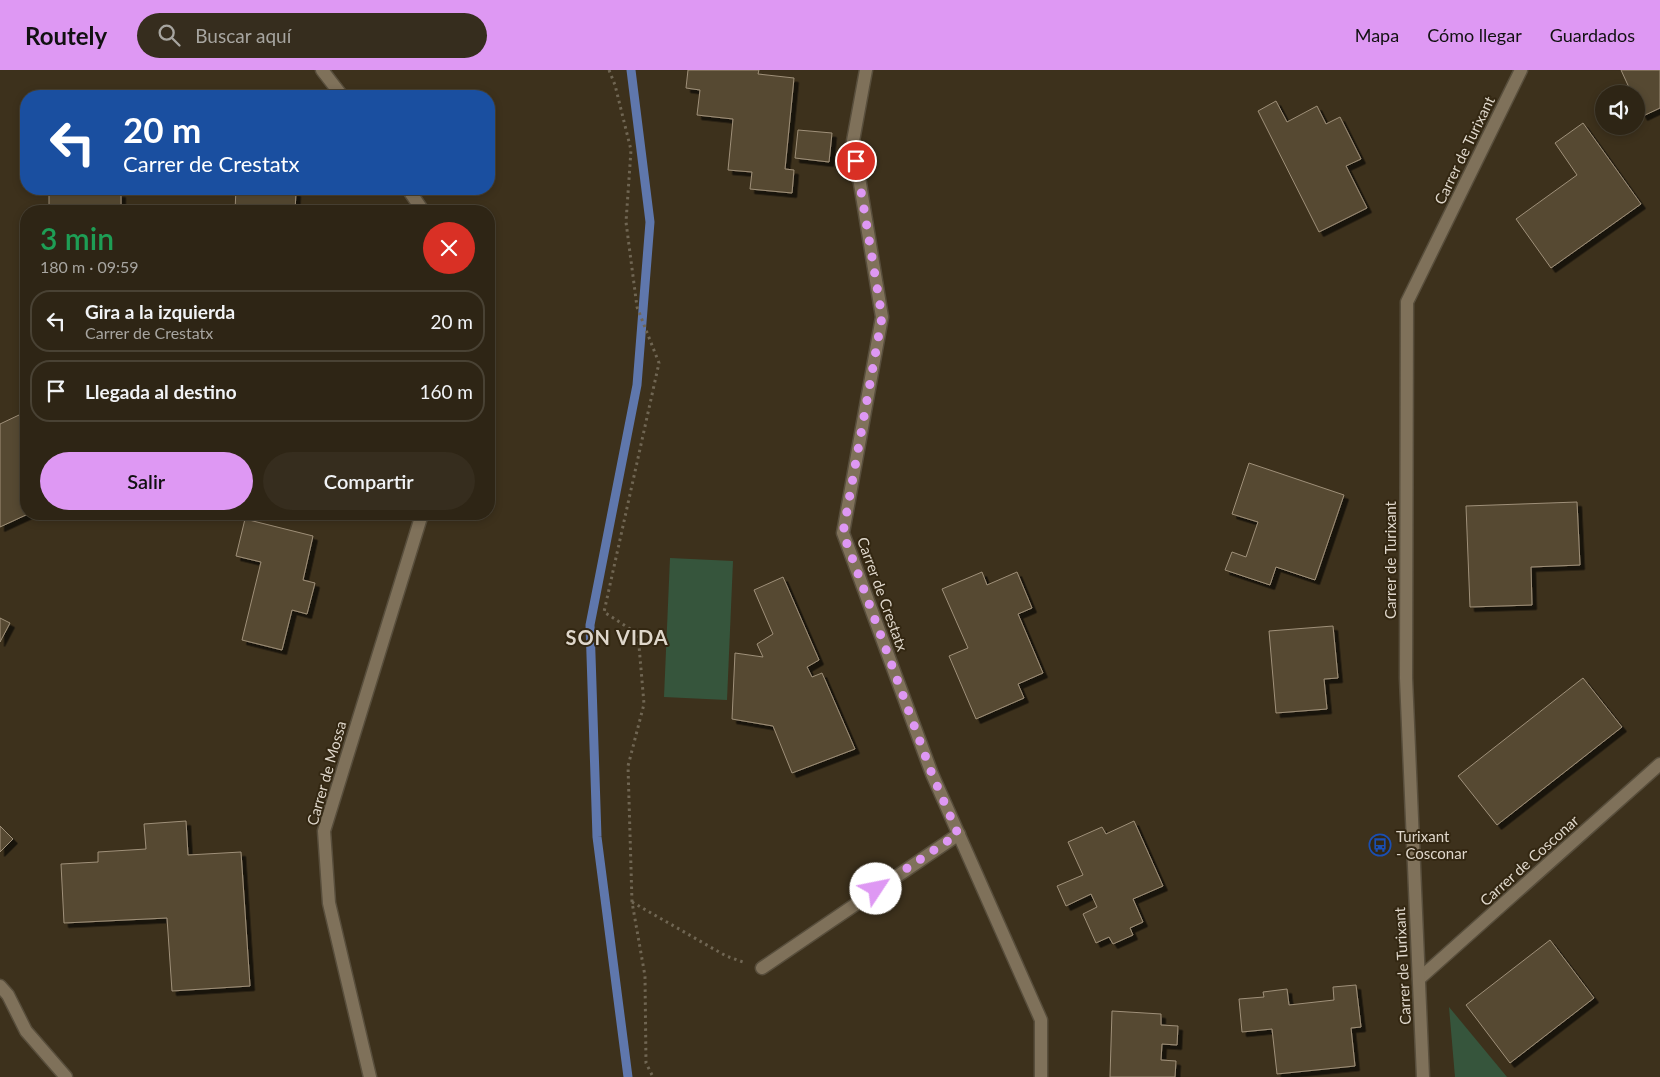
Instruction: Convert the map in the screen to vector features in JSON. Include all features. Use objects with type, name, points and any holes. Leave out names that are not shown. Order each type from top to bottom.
[{"type":"street","points":[[322,70],[337,90]]},
{"type":"street","name":"Carrer de Crestatx","points":[[866,70],[853,141],[882,317],[843,533],[932,774],[1041,1020],[1041,1077]]},
{"type":"street","name":"Carrer de Turixant","points":[[1423,1077],[1406,678],[1407,302],[1521,70]]},
{"type":"street","name":"Carrer de Mossa","points":[[370,1077],[329,903],[324,831],[420,520]]},
{"type":"street","name":"Carrer de Cosconar","points":[[1419,980],[1660,764]]},
{"type":"street","points":[[762,968],[958,834]]},
{"type":"street","points":[[0,986],[8,995],[26,1031],[66,1077]]},
{"type":"path","points":[[609,70],[615,85],[631,150],[626,222],[637,307],[659,363],[604,612],[638,634],[639,643],[644,704],[628,766],[632,902],[644,976],[646,1063],[653,1077]]},
{"type":"path","points":[[632,902],[726,956]]},
{"type":"green space","points":[[670,558],[733,561],[727,700],[664,697]]},
{"type":"green space","points":[[1449,1007],[1507,1077],[1455,1077]]},
{"type":"building","points":[[688,70],[759,70],[758,74],[794,78],[785,169],[794,170],[792,193],[750,189],[752,172],[728,170],[733,119],[697,115],[700,90],[686,88]]},
{"type":"building","points":[[1621,70],[1660,70],[1660,108],[1645,115],[1645,85],[1628,85]]},
{"type":"building","points":[[1276,101],[1287,122],[1317,106],[1326,124],[1340,117],[1361,159],[1346,166],[1367,208],[1319,232],[1258,111]]},
{"type":"building","points":[[1583,123],[1641,204],[1551,268],[1516,219],[1577,175],[1555,143]]},
{"type":"building","points":[[798,130],[832,133],[829,162],[795,158]]},
{"type":"building","points":[[49,195],[121,195],[121,205],[49,205]]},
{"type":"building","points":[[236,195],[296,195],[295,205],[235,205]]},
{"type":"building","points":[[19,415],[20,417],[20,518],[0,527],[0,424]]},
{"type":"building","points":[[1249,463],[1344,495],[1315,580],[1276,567],[1270,585],[1225,570],[1232,552],[1246,557],[1258,522],[1232,514]]},
{"type":"building","points":[[1577,502],[1580,565],[1531,567],[1532,605],[1470,607],[1466,506]]},
{"type":"building","points":[[245,520],[313,536],[303,580],[315,583],[307,614],[292,610],[282,650],[242,640],[261,562],[236,556]]},
{"type":"building","points":[[982,572],[987,585],[1017,572],[1032,608],[1018,614],[1043,673],[1018,684],[1024,698],[976,719],[949,656],[968,648],[942,589]]},
{"type":"building","points":[[783,577],[819,660],[807,667],[812,677],[822,673],[855,749],[792,773],[773,726],[732,719],[735,653],[763,657],[757,644],[773,634],[754,590]]},
{"type":"building","points":[[0,618],[10,623],[0,642]]},
{"type":"building","points":[[1333,626],[1338,678],[1324,679],[1327,709],[1276,713],[1269,631]]},
{"type":"building","points":[[1583,678],[1622,727],[1497,825],[1458,776]]},
{"type":"building","points":[[186,821],[188,855],[241,852],[250,986],[172,991],[167,918],[64,923],[61,864],[98,862],[98,852],[146,849],[144,824]]},
{"type":"building","points":[[1134,821],[1163,886],[1133,899],[1143,922],[1130,928],[1133,935],[1113,944],[1109,937],[1096,943],[1083,914],[1097,907],[1091,894],[1066,906],[1057,886],[1083,875],[1068,842],[1102,827],[1106,834]]},
{"type":"building","points":[[0,826],[13,839],[0,852]]},
{"type":"building","points":[[1550,940],[1594,998],[1510,1063],[1466,1005]]},
{"type":"building","points":[[1356,985],[1361,1027],[1351,1028],[1355,1066],[1277,1074],[1272,1029],[1242,1032],[1239,999],[1264,997],[1263,992],[1287,989],[1289,1005],[1334,1000],[1333,987]]},
{"type":"building","points":[[1112,1011],[1161,1014],[1161,1025],[1178,1026],[1177,1045],[1162,1044],[1161,1060],[1176,1061],[1175,1077],[1110,1077]]},
{"type":"waterway","points":[[628,1077],[597,837],[590,625],[637,385],[650,222],[631,70]]},
{"type":"place","name":"Turixant - Cosconar","points":[[1380,845]]},
{"type":"district","name":"SON VIDA","points":[[617,637]]},
{"type":"route","points":[[856,161],[882,317],[843,533],[932,774],[958,834],[876,889]]}]
